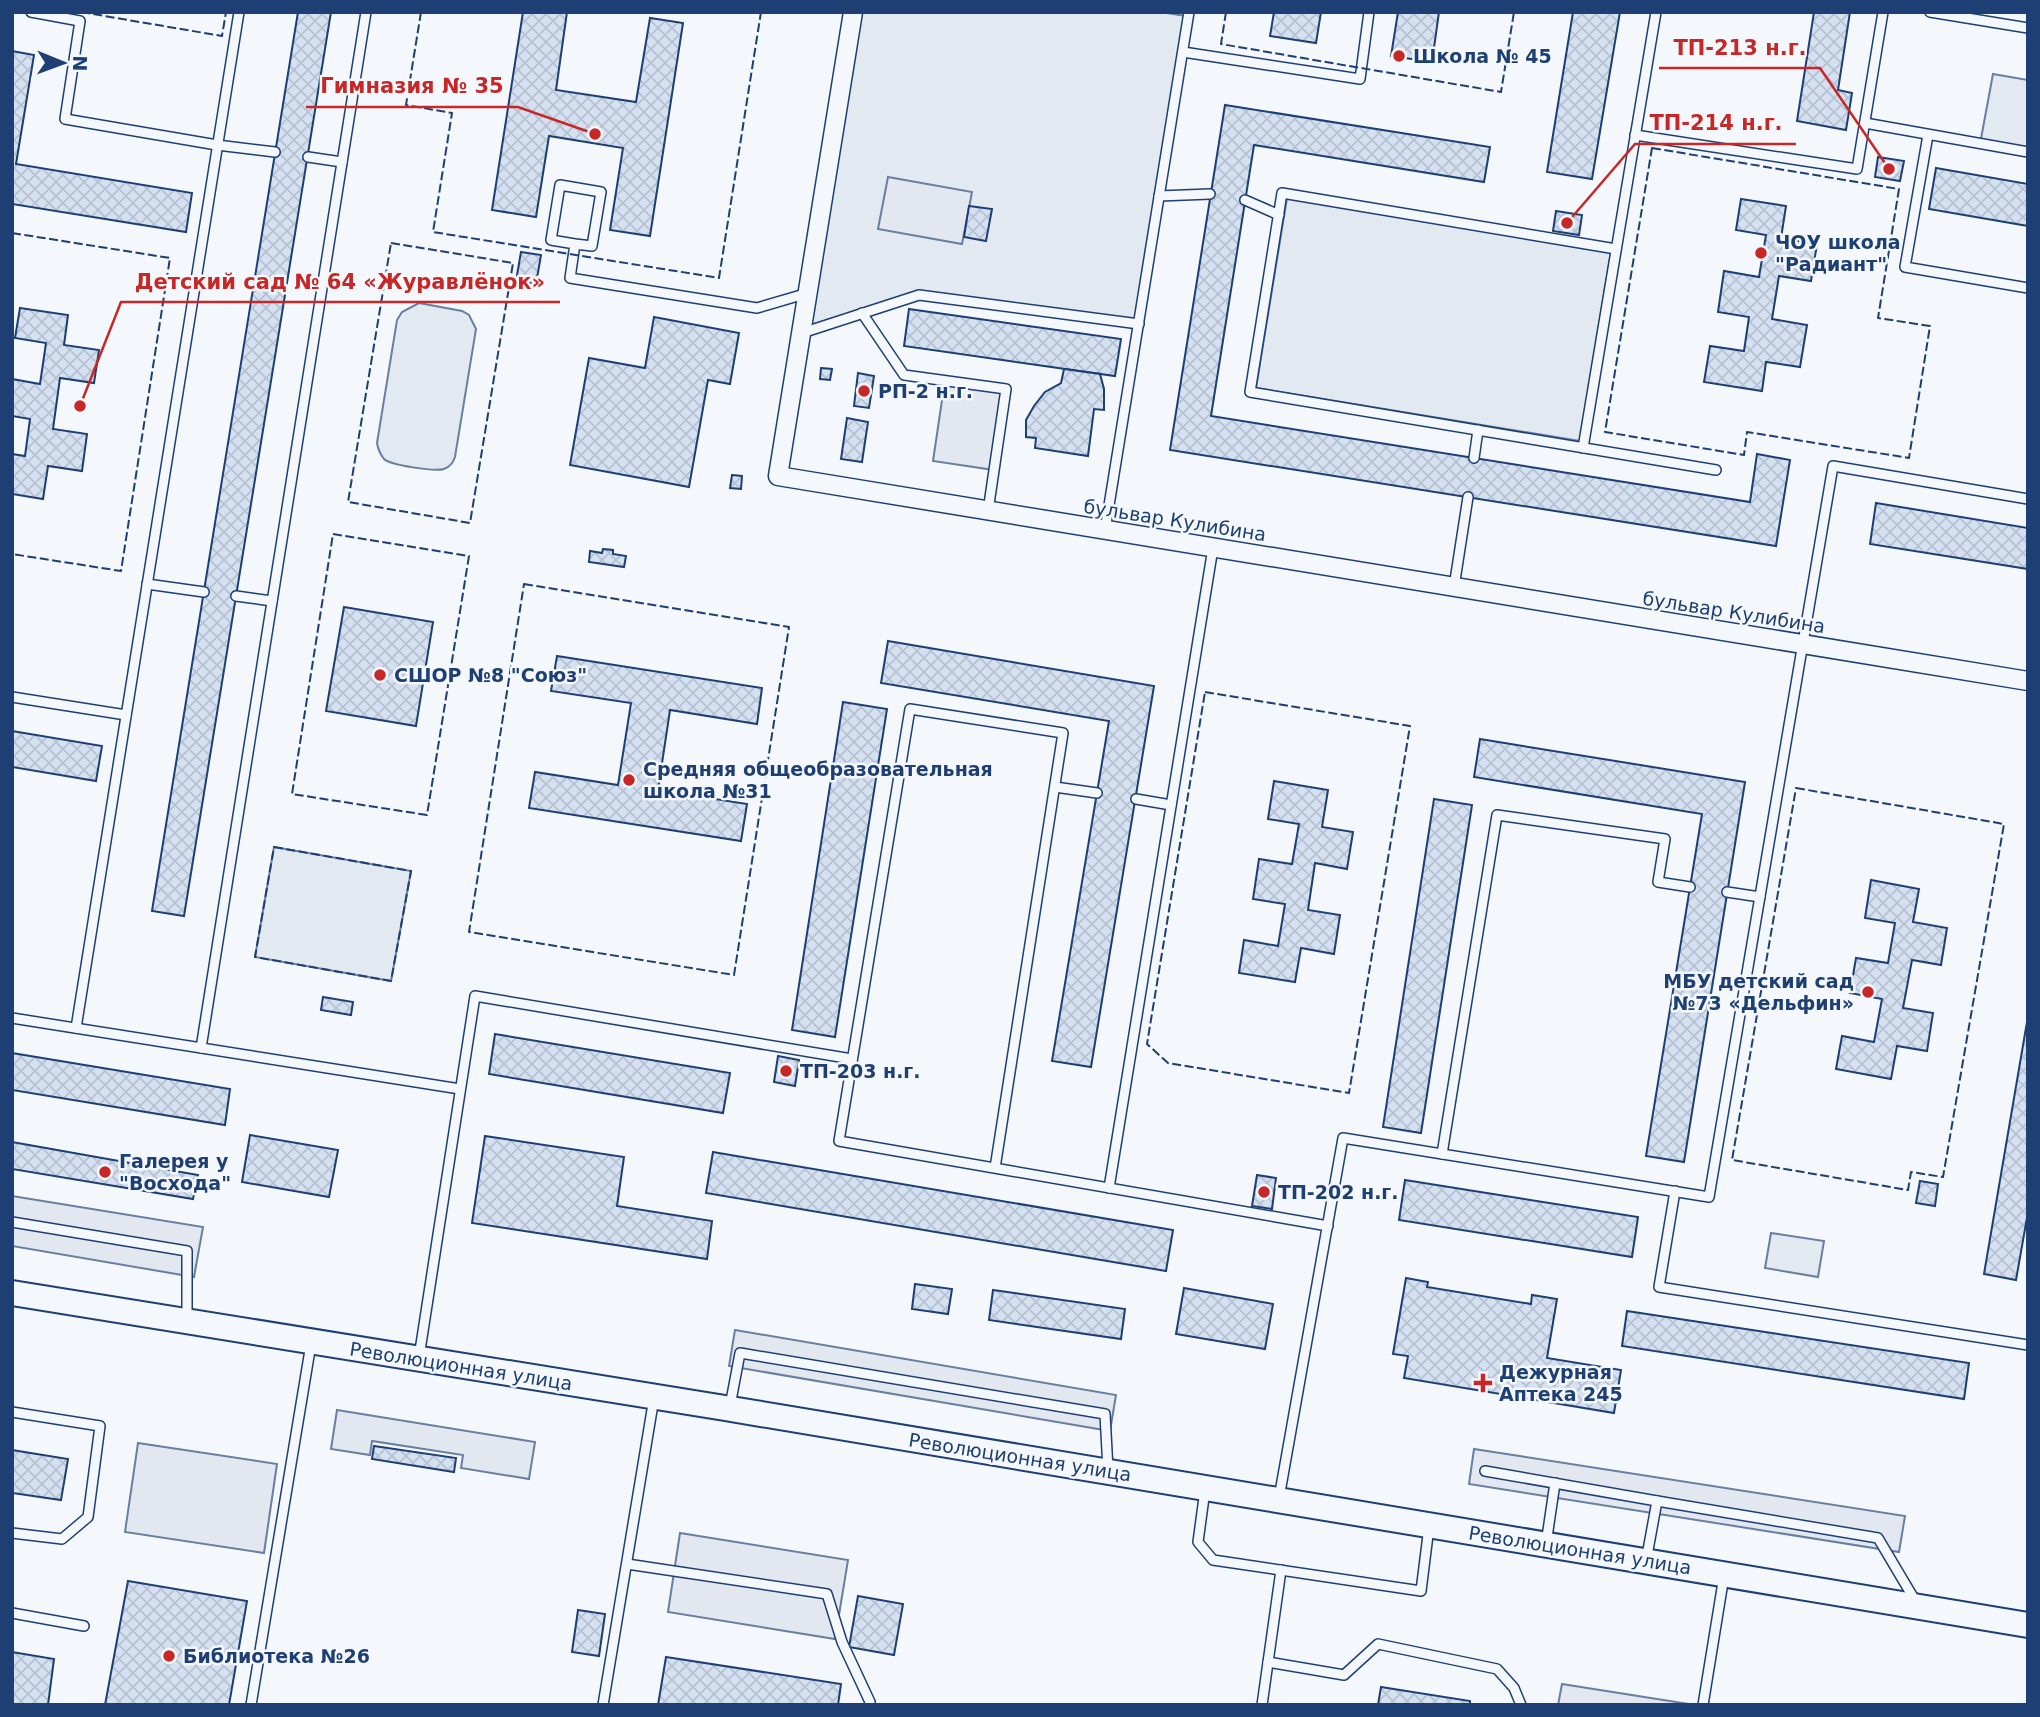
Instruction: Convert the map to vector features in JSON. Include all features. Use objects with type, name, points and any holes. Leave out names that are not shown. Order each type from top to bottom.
[{"type":"main road","name":"Революционная улица","points":[[12,1293],[729,1408],[2028,1625]]},
{"type":"street","name":"бульвар Кулибина","points":[[853,12],[778,476],[2028,681]]},
{"type":"lane","points":[[31,12],[80,21],[65,119],[275,152]]},
{"type":"lane","points":[[76,1028],[239,12]]},
{"type":"lane","points":[[201,1048],[366,12]]},
{"type":"lane","points":[[1105,530],[1188,12]]},
{"type":"lane","points":[[1183,52],[1360,79],[1369,12]]},
{"type":"lane","points":[[1583,448],[1656,12]]},
{"type":"lane","points":[[1635,135],[1857,169],[1883,12]]},
{"type":"lane","points":[[1930,12],[2028,28]]},
{"type":"lane","points":[[1865,123],[2028,152]]},
{"type":"lane","points":[[1928,135],[1905,267],[2028,288]]},
{"type":"lane","points":[[308,157],[342,162]]},
{"type":"lane","points":[[560,185],[601,192],[592,246],[575,244],[551,240],[560,185]]},
{"type":"lane","points":[[1616,249],[1282,193],[1250,392],[1716,470]]},
{"type":"lane","points":[[1159,196],[1210,194]]},
{"type":"lane","points":[[1245,200],[1279,215]]},
{"type":"lane","points":[[575,244],[570,278],[757,308],[808,293]]},
{"type":"lane","points":[[802,333],[919,295],[1139,324]]},
{"type":"lane","points":[[862,313],[904,375],[1006,389],[988,510]]},
{"type":"lane","points":[[1474,458],[1478,430]]},
{"type":"lane","points":[[1278,1500],[1343,1138],[1709,1197],[1833,466],[2028,499]]},
{"type":"lane","points":[[1454,587],[1468,497]]},
{"type":"lane","points":[[1109,1188],[1213,548]]},
{"type":"lane","points":[[147,584],[204,592]]},
{"type":"lane","points":[[236,596],[272,601]]},
{"type":"lane","points":[[12,697],[126,715]]},
{"type":"lane","points":[[995,1168],[1063,733],[910,709],[839,1141],[1328,1226]]},
{"type":"lane","points":[[1055,787],[1097,793]]},
{"type":"lane","points":[[1136,799],[1171,805]]},
{"type":"lane","points":[[1442,1154],[1497,815],[1665,839],[1658,882],[1690,887]]},
{"type":"lane","points":[[1727,891],[1760,897]]},
{"type":"lane","points":[[419,1359],[474,996],[852,1059]]},
{"type":"lane","points":[[12,1018],[460,1089]]},
{"type":"lane","points":[[1675,1191],[1659,1287],[2028,1345]]},
{"type":"lane","points":[[12,1222],[187,1251],[187,1321]]},
{"type":"lane","points":[[251,1705],[311,1342]]},
{"type":"lane","points":[[729,1408],[740,1353],[1105,1414],[1108,1471]]},
{"type":"lane","points":[[603,1705],[654,1396]]},
{"type":"lane","points":[[12,1412],[100,1426],[88,1517],[62,1539],[12,1533]]},
{"type":"lane","points":[[1485,1471],[1878,1538],[1919,1606]]},
{"type":"lane","points":[[1546,1544],[1555,1483]]},
{"type":"lane","points":[[1206,1488],[1198,1542],[1213,1560],[1421,1591],[1429,1525]]},
{"type":"lane","points":[[1646,1561],[1657,1500]]},
{"type":"lane","points":[[627,1564],[827,1594],[842,1642],[870,1705]]},
{"type":"lane","points":[[1262,1705],[1281,1570]]},
{"type":"lane","points":[[1703,1705],[1724,1574]]},
{"type":"lane","points":[[12,1614],[84,1626]]},
{"type":"lane","points":[[1268,1662],[1344,1675],[1378,1644],[1497,1669],[1514,1688],[1521,1705]]},
{"type":"shaded area","points":[[856,12],[1160,12],[1186,16],[1136,322],[918,293],[804,330]]},
{"type":"shaded area","points":[[1993,74],[2028,80],[2028,152],[1980,144]]},
{"type":"shaded area","points":[[888,177],[972,192],[962,244],[878,229]]},
{"type":"shaded area","points":[[1287,198],[1611,252],[1580,441],[1256,388]]},
{"type":"shaded area","points":[[419,303],[462,311],[469,315],[476,329],[455,457],[450,466],[439,470],[388,461],[381,455],[377,443],[397,320],[402,312]]},
{"type":"shaded area","points":[[945,380],[1006,389],[994,470],[933,461]]},
{"type":"shaded area","points":[[274,847],[411,871],[391,981],[255,957]]},
{"type":"shaded area","points":[[12,1196],[203,1227],[194,1277],[12,1246]]},
{"type":"shaded area","points":[[1771,1233],[1824,1241],[1818,1277],[1765,1268]]},
{"type":"shaded area","points":[[735,1330],[1116,1395],[1110,1431],[729,1366]]},
{"type":"shaded area","points":[[337,1410],[535,1442],[529,1479],[461,1468],[463,1455],[372,1441],[370,1455],[331,1449]]},
{"type":"shaded area","points":[[138,1443],[277,1464],[264,1553],[125,1532]]},
{"type":"shaded area","points":[[1474,1449],[1905,1516],[1899,1552],[1469,1484]]},
{"type":"shaded area","points":[[680,1533],[848,1560],[835,1639],[668,1612]]},
{"type":"shaded area","points":[[1562,1684],[1695,1705],[1558,1705]]},
{"type":"building","points":[[298,12],[331,12],[184,916],[152,911]]},
{"type":"building","points":[[523,12],[567,12],[556,90],[636,102],[650,18],[683,23],[650,236],[610,230],[623,148],[549,136],[536,217],[492,210]]},
{"type":"building","points":[[1274,12],[1321,12],[1316,43],[1270,36]]},
{"type":"building","points":[[1398,12],[1439,12],[1432,62],[1391,56]]},
{"type":"building","points":[[1573,12],[1620,12],[1592,179],[1547,172]]},
{"type":"building","points":[[1814,12],[1850,12],[1838,90],[1852,93],[1846,130],[1797,121]]},
{"type":"building","points":[[12,51],[34,55],[16,164],[192,193],[186,232],[12,204]]},
{"type":"building","points":[[1225,105],[1490,147],[1484,182],[1254,145],[1211,416],[1750,502],[1757,454],[1790,460],[1776,546],[1170,450]]},
{"type":"building","points":[[1878,157],[1904,161],[1900,181],[1875,177]]},
{"type":"building","points":[[1936,168],[2028,184],[2028,226],[1929,209]]},
{"type":"building","points":[[1741,199],[1786,206],[1781,238],[1817,244],[1811,281],[1779,276],[1772,319],[1807,325],[1800,367],[1766,362],[1762,391],[1704,382],[1710,346],[1744,351],[1749,317],[1718,312],[1724,271],[1759,277],[1766,235],[1736,230]]},
{"type":"building","points":[[969,206],[992,209],[986,241],[964,237]]},
{"type":"building","points":[[1556,211],[1582,215],[1579,235],[1553,231]]},
{"type":"building","points":[[521,252],[541,255],[536,284],[516,281]]},
{"type":"building","points":[[20,308],[68,315],[64,345],[99,350],[94,383],[60,378],[53,429],[87,434],[82,471],[48,466],[43,499],[12,494],[12,454],[25,456],[30,419],[12,416],[12,379],[40,384],[46,343],[15,338]]},
{"type":"building","points":[[909,309],[1121,339],[1115,376],[904,346]]},
{"type":"building","points":[[654,317],[739,333],[730,384],[708,380],[689,487],[570,465],[589,358],[645,368]]},
{"type":"building","points":[[821,368],[832,369],[830,380],[820,379]]},
{"type":"building","points":[[1064,369],[1100,374],[1104,389],[1104,410],[1094,409],[1088,456],[1035,448],[1036,438],[1026,437],[1026,420],[1045,392],[1061,383]]},
{"type":"building","name":"РП-2 н.г.","points":[[858,373],[874,376],[869,408],[854,406]]},
{"type":"building","points":[[847,418],[868,422],[862,462],[841,459]]},
{"type":"building","points":[[732,475],[742,476],[741,489],[730,488]]},
{"type":"building","points":[[1876,503],[2028,528],[2028,569],[1870,544]]},
{"type":"building","points":[[603,549],[626,556],[624,567],[589,562],[590,551],[602,553]]},
{"type":"building","points":[[344,607],[433,622],[416,726],[326,711]]},
{"type":"building","points":[[888,641],[1154,686],[1091,1067],[1052,1061],[1109,721],[881,683]]},
{"type":"building","points":[[557,656],[762,688],[757,724],[670,710],[658,790],[747,804],[741,841],[529,808],[535,772],[618,785],[631,703],[551,691]]},
{"type":"building","points":[[843,702],[887,709],[835,1037],[792,1030]]},
{"type":"building","points":[[12,731],[102,746],[96,781],[12,767]]},
{"type":"building","points":[[1480,739],[1745,782],[1684,1162],[1646,1156],[1702,814],[1474,777]]},
{"type":"building","points":[[1274,781],[1328,790],[1322,827],[1353,832],[1347,869],[1315,863],[1308,910],[1340,915],[1334,954],[1301,948],[1295,982],[1239,973],[1244,940],[1278,946],[1285,904],[1253,899],[1259,859],[1292,864],[1299,824],[1268,819]]},
{"type":"building","points":[[1434,799],[1472,805],[1421,1133],[1383,1127]]},
{"type":"building","points":[[1871,880],[1919,889],[1913,922],[1947,928],[1941,965],[1912,960],[1903,1008],[1933,1013],[1927,1051],[1897,1046],[1891,1079],[1836,1069],[1842,1036],[1874,1042],[1882,999],[1850,993],[1856,958],[1888,963],[1895,923],[1865,918]]},
{"type":"building","points":[[323,997],[353,1002],[351,1015],[321,1010]]},
{"type":"building","points":[[2028,1016],[2028,1212],[2016,1280],[1984,1274]]},
{"type":"building","points":[[495,1034],[730,1073],[723,1113],[489,1074]]},
{"type":"building","points":[[12,1053],[230,1089],[225,1125],[12,1090]]},
{"type":"building","name":"ТП-203 н.г.","points":[[778,1056],[799,1060],[795,1086],[774,1082]]},
{"type":"building","points":[[250,1135],[338,1150],[329,1197],[242,1182]]},
{"type":"building","points":[[485,1136],[624,1157],[617,1206],[712,1221],[707,1259],[472,1223]]},
{"type":"building","name":"Галерея у \"Восхода\"","points":[[12,1142],[198,1175],[193,1199],[12,1169]]},
{"type":"building","points":[[713,1152],[1173,1230],[1166,1271],[706,1193]]},
{"type":"building","name":"ТП-202 н.г.","points":[[1257,1175],[1276,1178],[1272,1209],[1252,1206]]},
{"type":"building","points":[[1405,1180],[1638,1217],[1632,1257],[1399,1220]]},
{"type":"building","points":[[1920,1181],[1938,1184],[1935,1206],[1916,1203]]},
{"type":"building","points":[[1406,1278],[1428,1282],[1427,1287],[1531,1304],[1532,1295],[1557,1299],[1547,1358],[1621,1370],[1614,1413],[1404,1378],[1408,1356],[1393,1354]]},
{"type":"building","points":[[915,1284],[952,1289],[948,1314],[912,1309]]},
{"type":"building","points":[[1184,1288],[1273,1304],[1265,1349],[1176,1334]]},
{"type":"building","points":[[993,1290],[1125,1309],[1121,1339],[989,1320]]},
{"type":"building","points":[[1627,1311],[1969,1363],[1964,1399],[1622,1346]]},
{"type":"building","points":[[374,1446],[456,1458],[454,1472],[372,1459]]},
{"type":"building","points":[[12,1450],[68,1459],[61,1500],[12,1493]]},
{"type":"building","points":[[128,1581],[247,1601],[229,1705],[105,1705]]},
{"type":"building","points":[[858,1596],[903,1604],[894,1655],[849,1647]]},
{"type":"building","points":[[578,1610],[605,1614],[599,1656],[572,1652]]},
{"type":"building","points":[[12,1652],[54,1659],[48,1705],[12,1705]]},
{"type":"building","points":[[666,1657],[841,1684],[838,1705],[658,1705]]},
{"type":"building","points":[[1381,1687],[1470,1701],[1470,1705],[1378,1705]]},
{"type":"fence","points":[[81,12],[222,36],[226,12]]},
{"type":"fence","points":[[421,12],[406,105],[452,113],[433,232],[719,278],[761,12]]},
{"type":"fence","points":[[1226,12],[1221,44],[1501,92],[1514,12]]},
{"type":"fence","points":[[1652,148],[1899,189],[1878,318],[1930,326],[1909,458],[1747,432],[1744,455],[1605,432],[1652,148]]},
{"type":"fence","points":[[12,233],[170,258],[121,571],[12,554]]},
{"type":"fence","points":[[391,243],[513,263],[470,523],[348,502],[391,243]]},
{"type":"fence","points":[[333,534],[469,556],[427,815],[292,794],[333,534]]},
{"type":"fence","points":[[524,584],[789,627],[734,975],[469,932],[524,584]]},
{"type":"fence","points":[[1205,692],[1410,726],[1349,1093],[1168,1063],[1147,1044],[1205,692]]},
{"type":"fence","points":[[1796,788],[2004,824],[1943,1177],[1911,1172],[1908,1190],[1732,1160],[1796,788]]},
{"type":"fence","points":[[274,847],[411,871],[391,981],[255,957],[274,847]]},
{"type":"place","name":"Школа № 45","points":[[1399,56]]},
{"type":"place","name":"Гимназия № 35","points":[[595,134]]},
{"type":"place","name":"ТП-213 н.г.","points":[[1889,169]]},
{"type":"place","name":"ТП-214 н.г.","points":[[1567,223]]},
{"type":"place","name":"ЧОУ школа \"Радиант\"","points":[[1761,253]]},
{"type":"place","name":"РП-2 н.г.","points":[[864,391]]},
{"type":"place","name":"Детский сад № 64 «Журавлёнок»","points":[[80,406]]},
{"type":"place","name":"СШОР №8 \"Союз\"","points":[[380,675]]},
{"type":"place","name":"Средняя общеобразовательная школа №31","points":[[629,780]]},
{"type":"place","name":"МБУ детский сад №73 «Дельфин»","points":[[1868,992]]},
{"type":"place","name":"ТП-203 н.г.","points":[[786,1071]]},
{"type":"place","name":"Галерея у \"Восхода\"","points":[[105,1172]]},
{"type":"place","name":"ТП-202 н.г.","points":[[1264,1192]]},
{"type":"place","name":"Дежурная Аптека 245","points":[[1483,1383]]},
{"type":"place","name":"Библиотека №26","points":[[169,1656]]}]
